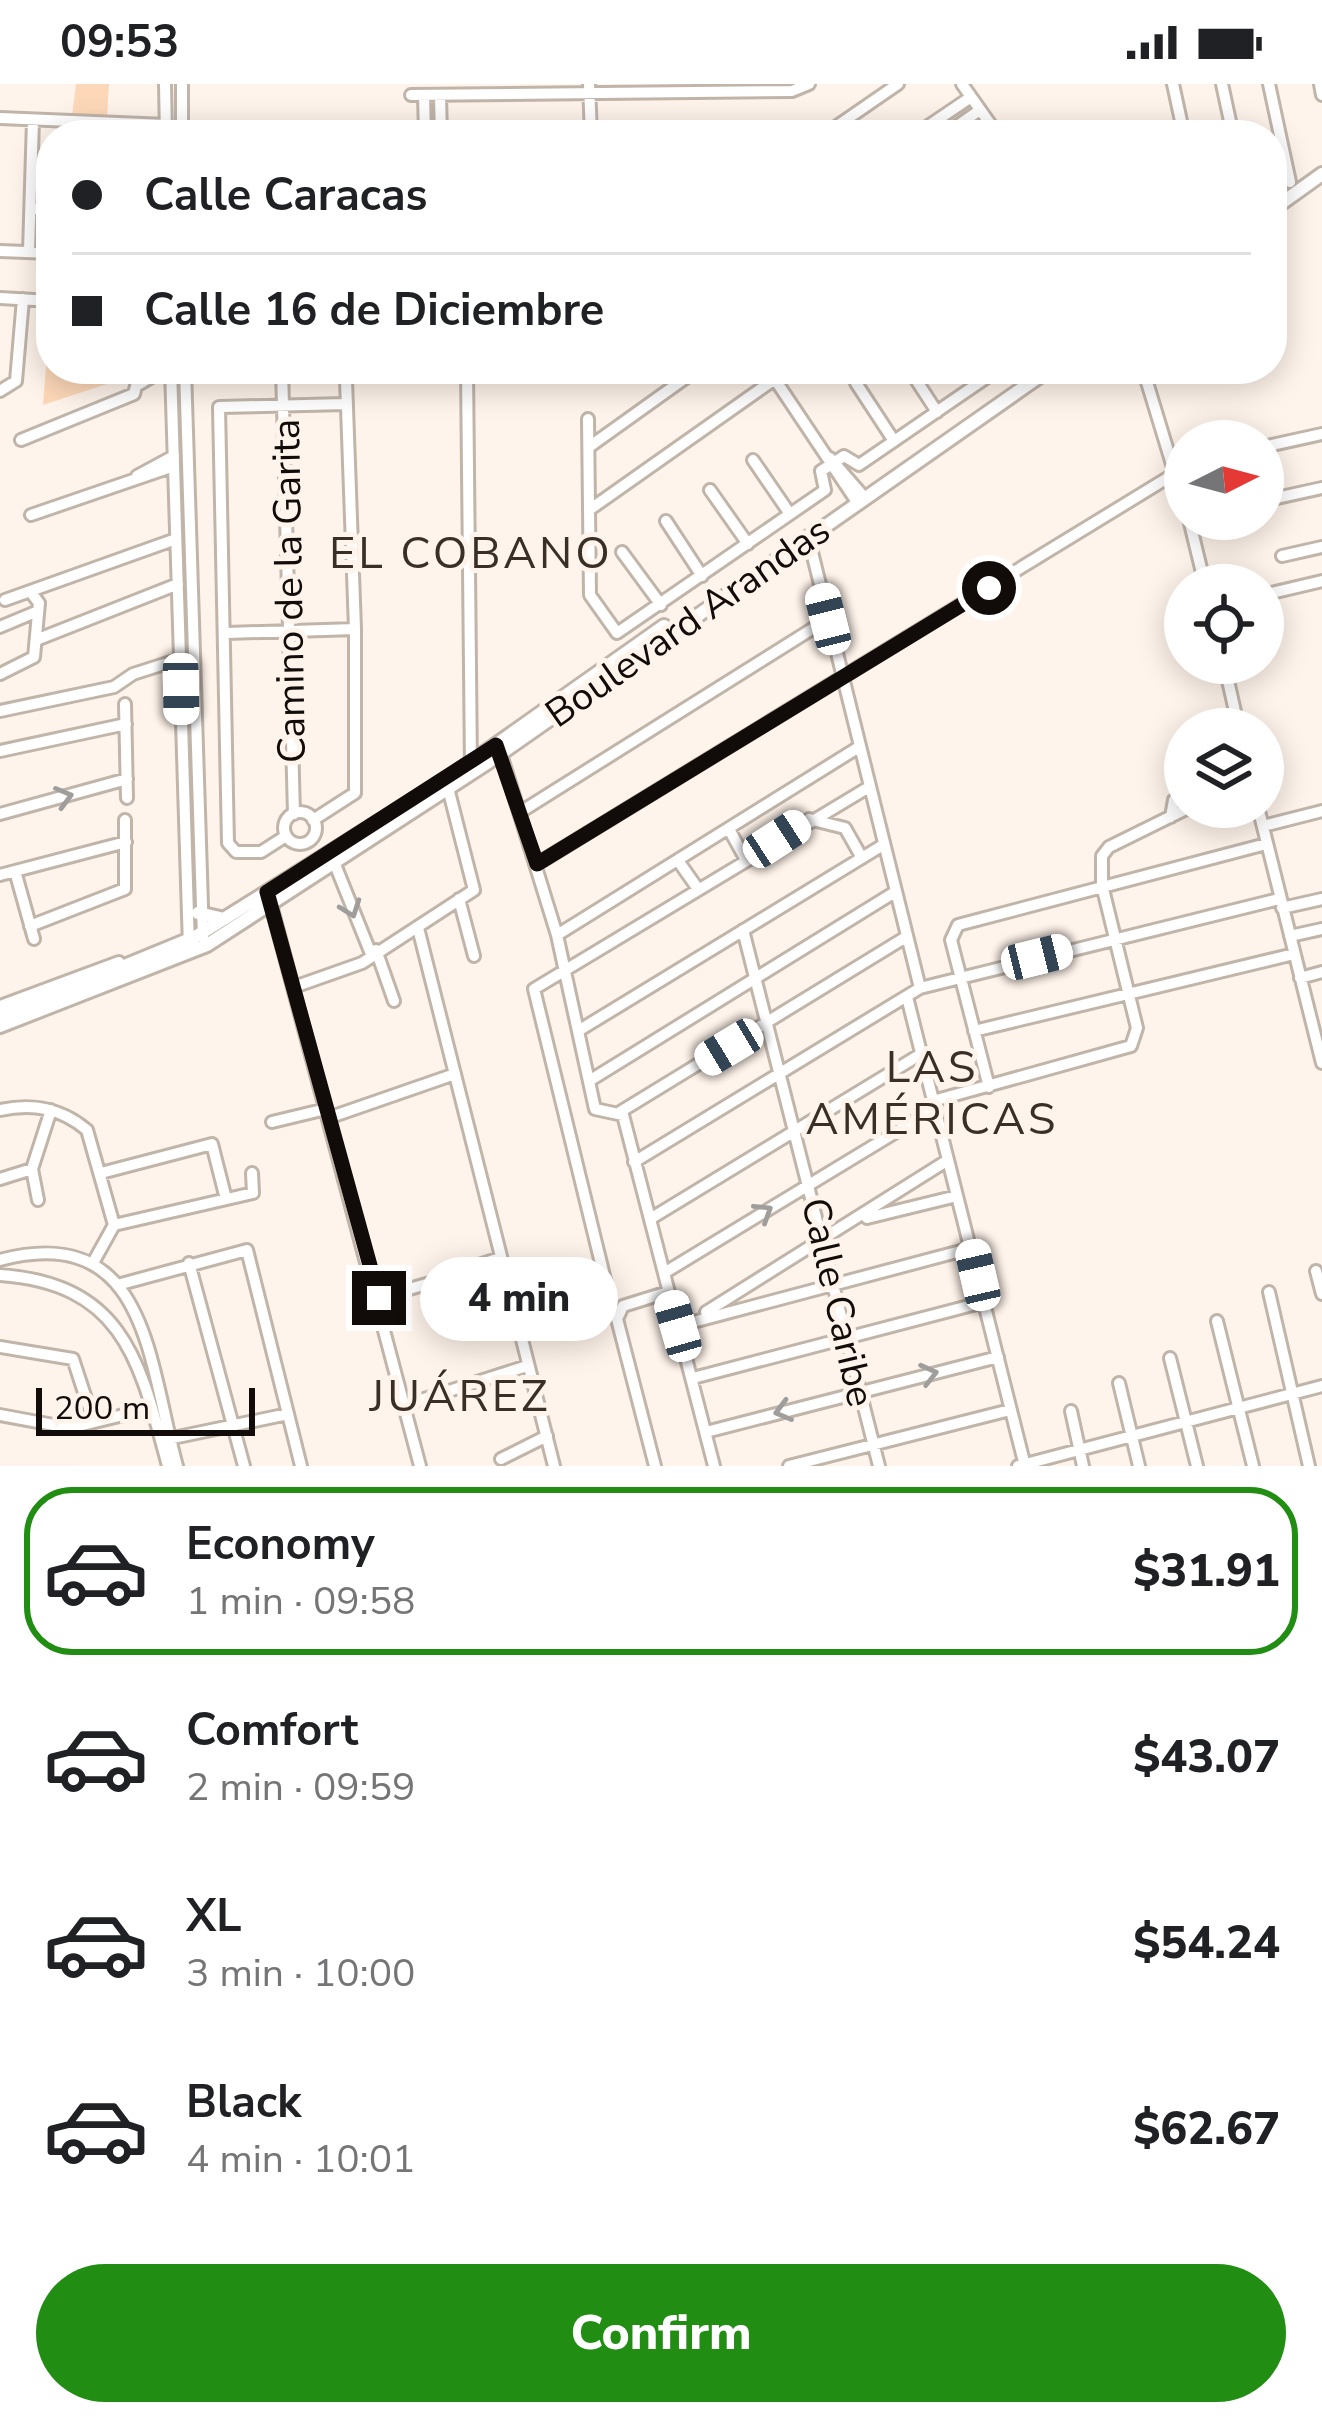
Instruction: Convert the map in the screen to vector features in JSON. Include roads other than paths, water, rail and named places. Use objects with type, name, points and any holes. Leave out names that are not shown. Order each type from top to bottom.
[{"type":"main road","points":[[1287,202],[1322,178]]},
{"type":"main road","name":"Boulevard Arandas","points":[[0,1023],[189,942],[334,862],[1024,384]]},
{"type":"main road","name":"Boulevard Arandas","points":[[568,697],[859,497]]},
{"type":"main road","name":"Boulevard Arandas","points":[[0,1023],[130,962],[189,942],[448,784]]},
{"type":"main road","points":[[198,913],[212,919],[227,915]]},
{"type":"street","points":[[165,84],[166,120]]},
{"type":"street","points":[[182,84],[182,120]]},
{"type":"street","points":[[422,120],[418,95],[590,88],[792,91],[809,84]]},
{"type":"street","points":[[846,120],[898,84]]},
{"type":"street","points":[[962,84],[987,120]]},
{"type":"street","points":[[1173,84],[1181,120]]},
{"type":"street","points":[[1222,84],[1230,120]]},
{"type":"street","points":[[1269,84],[1277,120]]},
{"type":"street","points":[[1320,84],[1322,95]]},
{"type":"street","points":[[590,88],[591,120]]},
{"type":"street","points":[[440,95],[441,120]]},
{"type":"street","points":[[937,120],[971,97]]},
{"type":"street","points":[[966,120],[980,110]]},
{"type":"street","points":[[0,118],[36,120]]},
{"type":"street","points":[[29,252],[33,120]]},
{"type":"street","points":[[32,166],[36,166]]},
{"type":"street","points":[[1287,168],[1290,182]]},
{"type":"street","points":[[31,208],[36,208]]},
{"type":"street","points":[[0,251],[36,253]]},
{"type":"street","points":[[0,298],[36,300]]},
{"type":"street","points":[[0,391],[16,381],[23,299]]},
{"type":"street","points":[[68,422],[135,400],[140,384]]},
{"type":"street","points":[[171,384],[180,438],[174,461],[178,584],[185,617],[180,659],[187,689],[198,913],[189,942]]},
{"type":"street","points":[[184,384],[180,438],[189,942]]},
{"type":"street","name":"Camino de la Garita","points":[[283,384],[294,814]]},
{"type":"street","points":[[313,820],[355,793],[356,629],[346,384]]},
{"type":"street","points":[[467,384],[471,768]]},
{"type":"street","points":[[589,446],[677,384]]},
{"type":"street","points":[[590,510],[758,384]]},
{"type":"street","points":[[778,384],[859,497]]},
{"type":"street","points":[[857,384],[894,441]]},
{"type":"street","points":[[919,384],[937,412]]},
{"type":"street","points":[[588,418],[590,595],[617,633],[825,490],[821,471],[831,461],[847,457],[859,465],[977,384]]},
{"type":"street","points":[[1148,384],[1164,430]]},
{"type":"street","points":[[286,836],[261,852],[236,852],[228,843],[219,407],[346,404]]},
{"type":"street","points":[[1284,442],[1322,434]]},
{"type":"street","points":[[753,460],[790,514]]},
{"type":"street","points":[[31,515],[174,461]]},
{"type":"street","points":[[537,864],[842,680],[1164,476]]},
{"type":"street","points":[[1284,496],[1322,488]]},
{"type":"street","points":[[710,490],[748,544]]},
{"type":"street","points":[[666,521],[702,576]]},
{"type":"street","points":[[808,536],[920,988]]},
{"type":"street","points":[[4,600],[176,539]]},
{"type":"street","points":[[1282,556],[1322,547]]},
{"type":"street","points":[[622,552],[661,604]]},
{"type":"street","points":[[1284,590],[1322,581]]},
{"type":"street","points":[[36,640],[178,584]]},
{"type":"street","points":[[0,674],[29,662],[38,611],[29,591]]},
{"type":"street","points":[[0,627],[38,611]]},
{"type":"street","points":[[522,811],[828,619]]},
{"type":"street","points":[[227,633],[356,629]]},
{"type":"street","points":[[0,711],[114,687],[134,674],[180,659]]},
{"type":"street","points":[[125,704],[128,798]]},
{"type":"street","points":[[0,751],[126,724]]},
{"type":"street","points":[[557,935],[859,747]]},
{"type":"street","points":[[498,749],[522,811],[557,935],[595,1108],[620,1112],[905,937]]},
{"type":"street","points":[[0,814],[127,779]]},
{"type":"street","points":[[294,987],[362,963],[475,888],[448,784]]},
{"type":"street","points":[[609,1296],[534,989],[808,819],[869,787]]},
{"type":"street","points":[[1284,821],[1322,811]]},
{"type":"street","points":[[294,814],[313,820],[315,832],[310,841],[295,843],[286,836],[285,823],[294,814]]},
{"type":"street","points":[[808,819],[844,829],[862,858]]},
{"type":"street","points":[[30,926],[119,894],[127,882],[125,820]]},
{"type":"street","points":[[664,1274],[934,1105],[1131,1046],[1136,1038],[1128,990],[1102,885],[1104,850],[1164,820]]},
{"type":"street","points":[[1263,828],[1300,978],[1316,1010],[1322,1060]]},
{"type":"street","points":[[730,831],[746,860]]},
{"type":"street","points":[[0,875],[126,842]]},
{"type":"street","points":[[988,1087],[951,940],[958,925],[1266,844]]},
{"type":"street","points":[[578,1031],[883,845]]},
{"type":"street","points":[[334,862],[394,1001]]},
{"type":"street","points":[[679,862],[698,889]]},
{"type":"street","points":[[15,871],[34,939]]},
{"type":"street","points":[[589,1081],[895,892]]},
{"type":"street","points":[[268,897],[379,1298],[418,1466]]},
{"type":"street","points":[[459,899],[474,956]]},
{"type":"street","points":[[634,1162],[920,988],[1114,938],[1280,903],[1322,899]]},
{"type":"street","points":[[418,928],[554,1466]]},
{"type":"street","points":[[1290,936],[1322,929]]},
{"type":"street","name":"Calle Caribe","points":[[742,930],[825,1237],[879,1466]]},
{"type":"street","points":[[974,1030],[1294,954]]},
{"type":"street","points":[[0,1006],[130,962]]},
{"type":"street","points":[[1300,978],[1322,972]]},
{"type":"street","points":[[907,997],[1022,1466],[1322,1386]]},
{"type":"street","points":[[650,1219],[921,1054]]},
{"type":"street","points":[[272,1122],[327,1114],[455,1074]]},
{"type":"street","points":[[0,1110],[26,1105],[51,1110],[88,1130],[114,1225],[94,1261]]},
{"type":"street","points":[[38,1201],[32,1169],[51,1110]]},
{"type":"street","points":[[620,1112],[714,1466]]},
{"type":"street","points":[[101,1174],[212,1144],[226,1199]]},
{"type":"street","points":[[678,1326],[860,1220],[948,1160]]},
{"type":"street","points":[[0,1179],[32,1169]]},
{"type":"street","points":[[114,1225],[253,1193],[251,1172]]},
{"type":"street","points":[[860,1220],[957,1196]]},
{"type":"street","points":[[698,1317],[971,1248]]},
{"type":"street","points":[[121,1284],[245,1249],[301,1466]]},
{"type":"street","points":[[30,1253],[26,1265],[30,1277]]},
{"type":"street","points":[[0,1260],[30,1253],[94,1261],[121,1284],[136,1317],[173,1466]]},
{"type":"street","points":[[450,1274],[500,1258]]},
{"type":"street","points":[[189,1264],[244,1466]]},
{"type":"street","points":[[1316,1271],[1322,1294]]},
{"type":"street","points":[[0,1275],[30,1277],[88,1298],[118,1327],[140,1365],[166,1440]]},
{"type":"street","points":[[379,1298],[430,1282]]},
{"type":"street","points":[[655,1466],[616,1319],[623,1306],[668,1292]]},
{"type":"street","points":[[1269,1292],[1309,1466]]},
{"type":"street","points":[[692,1378],[984,1302]]},
{"type":"street","points":[[118,1327],[136,1317]]},
{"type":"street","points":[[1217,1321],[1253,1466]]},
{"type":"street","points":[[0,1347],[73,1359],[93,1420]]},
{"type":"street","points":[[706,1432],[998,1357]]},
{"type":"street","points":[[1169,1358],[1197,1466]]},
{"type":"street","points":[[405,1406],[527,1366]]},
{"type":"street","points":[[1119,1383],[1139,1466]]},
{"type":"street","points":[[0,1415],[70,1428],[152,1408]]},
{"type":"street","points":[[788,1466],[1010,1410]]},
{"type":"street","points":[[1071,1411],[1083,1466]]},
{"type":"street","points":[[166,1440],[288,1414]]},
{"type":"street","points":[[501,1459],[547,1436]]},
{"type":"district","name":"EL COBANO","points":[[471,552]]},
{"type":"district","name":"LAS AMÉRICAS","points":[[932,1092]]},
{"type":"district","name":"JUÁREZ","points":[[460,1395]]}]
